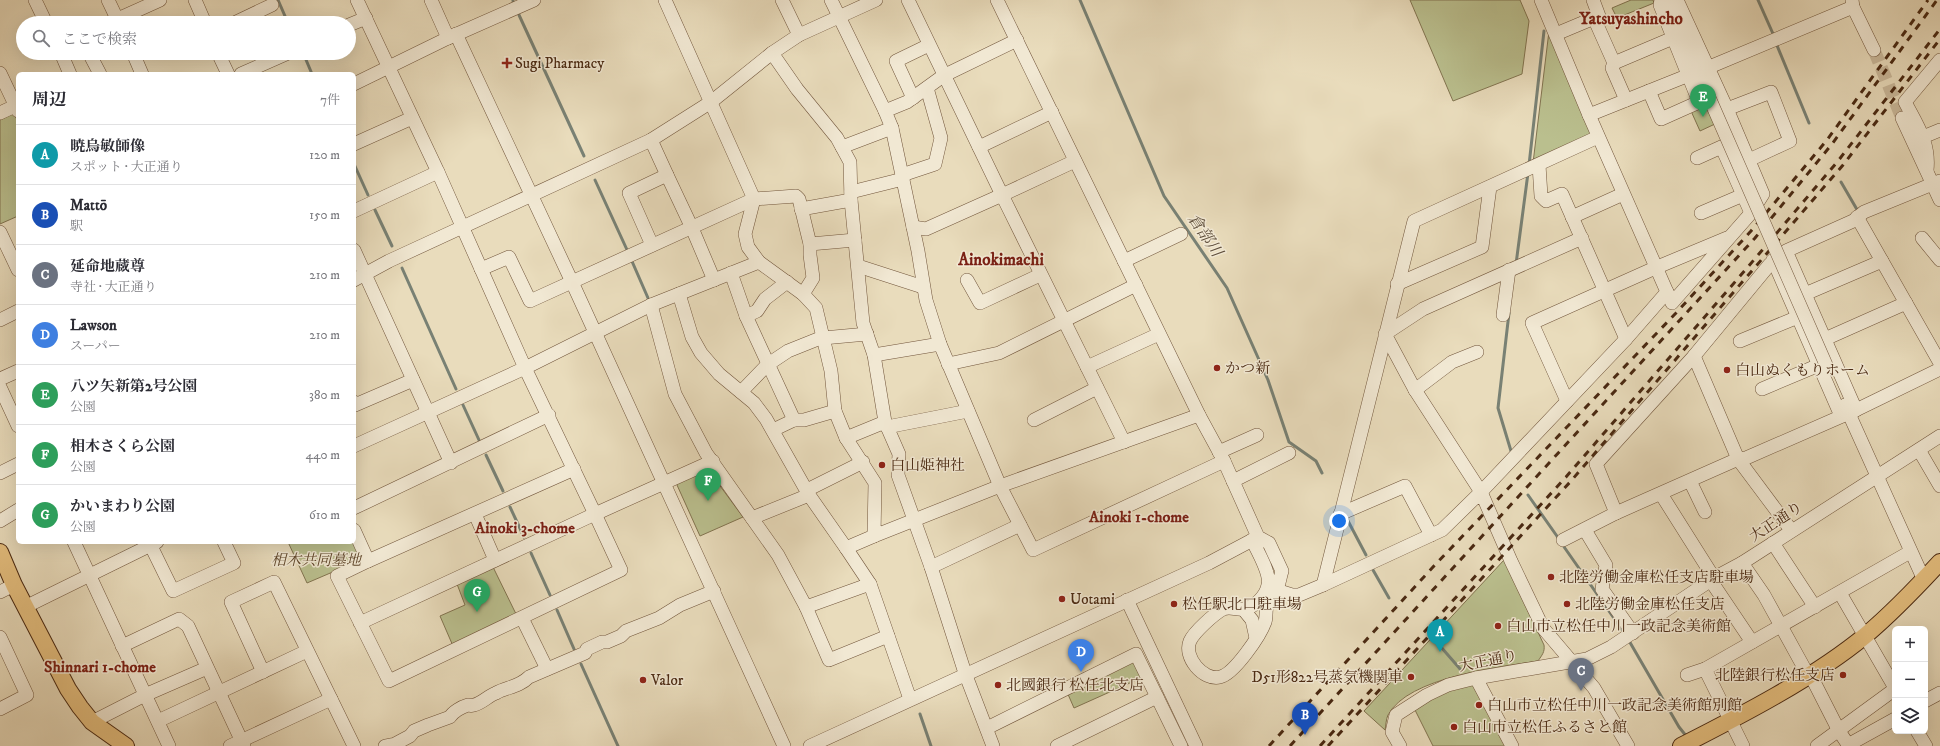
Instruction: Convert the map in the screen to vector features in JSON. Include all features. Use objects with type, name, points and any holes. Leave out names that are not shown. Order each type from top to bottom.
[{"type":"main road","points":[[0,552],[7,588],[25,607],[68,689],[92,722],[126,746]]},
{"type":"main road","points":[[1688,743],[1809,674],[1866,635],[1924,580],[1940,562]]},
{"type":"street","points":[[35,0],[43,16]]},
{"type":"street","points":[[108,0],[113,16]]},
{"type":"street","points":[[127,16],[160,0]]},
{"type":"street","points":[[195,0],[202,16]]},
{"type":"street","points":[[357,0],[438,172],[525,368],[549,415],[574,468],[621,570],[389,681],[337,576],[574,468]]},
{"type":"street","points":[[431,0],[452,36],[532,196],[784,746]]},
{"type":"street","points":[[356,83],[452,36],[534,0]]},
{"type":"street","points":[[666,0],[754,199],[745,234],[748,247],[759,262],[803,294],[816,308],[831,371],[835,411],[846,438],[863,462],[875,483],[874,536]]},
{"type":"street","points":[[782,0],[799,35]]},
{"type":"street","points":[[831,0],[892,128],[913,227],[923,287],[940,344],[1000,486],[1034,550],[1221,457],[1257,435]]},
{"type":"street","points":[[359,277],[651,140],[711,102],[772,53],[799,35],[876,0]]},
{"type":"street","points":[[908,0],[943,76],[979,147],[1040,275],[1064,320],[1124,442]]},
{"type":"street","points":[[998,0],[1075,161],[1221,457],[1255,538]]},
{"type":"street","points":[[1541,0],[1598,137],[1672,303],[1751,213],[1762,194],[1727,109],[1677,0]]},
{"type":"street","points":[[1556,34],[1599,16],[1593,0]]},
{"type":"street","points":[[1649,91],[1661,119],[1699,102],[1660,5],[1661,0]]},
{"type":"street","points":[[1667,0],[1823,366]]},
{"type":"street","points":[[1707,68],[1853,3],[1874,50]]},
{"type":"street","points":[[249,16],[272,5]]},
{"type":"street","points":[[356,22],[366,18]]},
{"type":"street","points":[[1594,18],[1614,63],[1612,68],[1626,100]]},
{"type":"street","points":[[1614,63],[1673,38]]},
{"type":"street","points":[[885,111],[913,98],[943,76],[1017,40]]},
{"type":"street","points":[[913,98],[896,61],[929,45]]},
{"type":"street","points":[[772,53],[797,89],[837,138],[850,162],[851,196],[863,323],[874,355],[886,425],[899,454],[898,475],[931,567],[965,673],[993,746]]},
{"type":"street","points":[[64,60],[69,72]]},
{"type":"street","points":[[93,60],[99,72]]},
{"type":"street","points":[[136,60],[141,72]]},
{"type":"street","points":[[221,60],[227,72]]},
{"type":"street","points":[[245,72],[272,60]]},
{"type":"street","points":[[1927,170],[1929,156],[1923,137],[1905,102],[1940,60]]},
{"type":"street","points":[[0,73],[16,107]]},
{"type":"street","points":[[1589,115],[1689,75]]},
{"type":"street","points":[[801,209],[851,196],[935,164],[941,138],[927,88]]},
{"type":"street","points":[[1727,109],[1771,92],[1790,141],[1749,160]]},
{"type":"street","points":[[0,113],[16,109]]},
{"type":"street","points":[[979,147],[1052,112]]},
{"type":"street","points":[[356,143],[412,118]]},
{"type":"street","points":[[1902,118],[1927,170],[1937,183],[1940,200]]},
{"type":"street","points":[[842,147],[892,128]]},
{"type":"street","points":[[1923,137],[1940,130]]},
{"type":"street","points":[[1323,585],[1397,284],[1414,221],[1598,137]]},
{"type":"street","points":[[651,140],[692,228],[714,280]]},
{"type":"street","points":[[1697,158],[1740,140]]},
{"type":"street","points":[[1722,148],[1751,213]]},
{"type":"street","points":[[913,227],[926,229],[1075,161]]},
{"type":"street","points":[[1531,168],[1541,196],[1546,202],[1562,194],[1626,339]]},
{"type":"street","points":[[356,210],[438,172]]},
{"type":"street","points":[[652,246],[629,193],[667,175]]},
{"type":"street","points":[[1848,413],[1825,339],[1786,251],[1859,216],[1937,183]]},
{"type":"street","points":[[1397,284],[1482,247],[1490,187]]},
{"type":"street","points":[[1701,213],[1760,187]]},
{"type":"street","points":[[1572,217],[1623,194]]},
{"type":"street","points":[[481,269],[509,257],[530,301],[754,199],[796,196],[799,199],[810,244],[813,278],[803,294]]},
{"type":"street","points":[[1859,216],[1882,261],[1940,363]]},
{"type":"street","points":[[0,232],[6,258],[16,268]]},
{"type":"street","points":[[1124,261],[1181,234]]},
{"type":"street","points":[[1385,334],[1423,309],[1582,238]]},
{"type":"street","points":[[1567,401],[1532,323],[1728,238]]},
{"type":"street","points":[[1922,238],[1940,260]]},
{"type":"street","points":[[810,244],[855,240]]},
{"type":"street","points":[[1787,254],[1773,260],[1800,322],[1848,413],[1924,580]]},
{"type":"street","points":[[356,261],[359,277],[413,380],[451,463]]},
{"type":"street","points":[[1805,294],[1882,261]]},
{"type":"street","points":[[356,445],[525,368],[651,305],[759,262]]},
{"type":"street","points":[[1616,513],[1596,464],[1694,356],[1770,264]]},
{"type":"street","points":[[858,266],[923,287]]},
{"type":"street","points":[[1503,315],[1509,270]]},
{"type":"street","points":[[731,273],[746,316],[767,365],[794,420]]},
{"type":"street","points":[[967,280],[980,303],[1040,275]]},
{"type":"street","points":[[746,316],[757,311],[765,299],[787,282]]},
{"type":"street","points":[[948,364],[999,353],[1136,285]]},
{"type":"street","points":[[1273,587],[1292,595],[1300,594],[1323,585],[1442,530],[1481,492],[1626,339],[1667,292]]},
{"type":"street","points":[[679,294],[692,337],[701,353],[719,374],[754,403],[773,430],[808,492],[870,584],[910,699]]},
{"type":"street","points":[[1825,339],[1906,303]]},
{"type":"street","points":[[651,305],[675,394],[706,453],[778,555],[806,607],[829,660],[888,636]]},
{"type":"street","points":[[0,320],[16,312]]},
{"type":"street","points":[[1740,342],[1800,322],[1816,320]]},
{"type":"street","points":[[741,392],[767,365],[788,351],[823,338],[867,334]]},
{"type":"street","points":[[1087,367],[1160,334]]},
{"type":"street","points":[[1385,334],[1415,390],[1475,485],[1481,492],[1511,561],[1543,628],[1594,688],[1628,746]]},
{"type":"street","points":[[874,355],[940,344]]},
{"type":"street","points":[[1415,390],[1452,362],[1477,352]]},
{"type":"street","points":[[1694,356],[1738,459],[1791,530]]},
{"type":"street","points":[[1762,389],[1823,366]]},
{"type":"street","points":[[1563,540],[1616,513],[1738,459],[1746,458],[1848,413],[1940,369]]},
{"type":"street","points":[[0,379],[16,372]]},
{"type":"street","points":[[356,405],[413,380]]},
{"type":"street","points":[[0,387],[16,422]]},
{"type":"street","points":[[1034,420],[1097,388]]},
{"type":"street","points":[[773,430],[794,420],[804,420],[835,411]]},
{"type":"street","points":[[846,438],[886,425],[968,411]]},
{"type":"street","points":[[356,507],[549,415]]},
{"type":"street","points":[[846,548],[1000,486],[1199,415]]},
{"type":"street","name":"大正通り","points":[[1400,746],[1392,732],[1396,715],[1422,698],[1448,685],[1476,678],[1588,659],[1628,635],[1712,580],[1742,563],[1791,530],[1940,436]]},
{"type":"street","points":[[1919,450],[1940,486]]},
{"type":"street","points":[[1232,481],[1289,453]]},
{"type":"street","points":[[360,623],[663,482],[713,461]]},
{"type":"street","points":[[752,518],[808,492],[863,462]]},
{"type":"street","points":[[0,473],[16,465]]},
{"type":"street","points":[[1690,481],[1705,512]]},
{"type":"street","points":[[1340,514],[1405,486],[1431,535]]},
{"type":"street","points":[[1661,494],[1712,580],[1752,642]]},
{"type":"street","points":[[0,521],[16,511]]},
{"type":"street","points":[[474,514],[495,560]]},
{"type":"street","points":[[931,567],[1020,525]]},
{"type":"street","points":[[1585,530],[1606,565],[1602,589],[1628,635]]},
{"type":"street","points":[[356,534],[368,561]]},
{"type":"street","points":[[810,746],[965,673],[1209,563],[1255,538],[1269,543],[1282,571],[1273,587],[1268,602],[1265,622],[1256,638],[1233,670],[1220,678],[1208,677],[1194,665],[1189,653],[1190,641],[1211,618],[1223,609],[1231,607],[1243,609],[1257,604],[1273,587]]},
{"type":"street","points":[[1773,543],[1816,607]]},
{"type":"street","points":[[75,544],[169,746]]},
{"type":"street","points":[[25,607],[150,544]]},
{"type":"street","points":[[152,544],[173,591],[234,563],[225,544]]},
{"type":"street","points":[[1687,675],[1705,669],[1910,552]]},
{"type":"street","points":[[1742,563],[1764,595],[1809,674],[1839,731],[1849,745],[1892,721]]},
{"type":"street","points":[[263,672],[231,602],[274,582],[306,651],[354,746]]},
{"type":"street","points":[[806,607],[870,584]]},
{"type":"street","points":[[385,746],[395,744],[410,736],[414,731],[450,717],[453,713],[468,705],[473,706],[493,694],[506,688],[511,688],[546,669],[585,653],[587,648],[620,636],[626,631],[659,618],[680,605],[714,591]]},
{"type":"street","points":[[1840,593],[1866,635],[1892,683]]},
{"type":"street","points":[[1127,600],[1196,746]]},
{"type":"street","points":[[1243,609],[1252,620],[1256,638]]},
{"type":"street","points":[[522,618],[546,669]]},
{"type":"street","points":[[122,646],[179,619],[188,626],[218,692],[238,744],[331,699]]},
{"type":"street","points":[[0,637],[27,695],[0,709]]},
{"type":"street","points":[[158,721],[306,651]]},
{"type":"street","points":[[987,728],[1136,654],[1181,746]]},
{"type":"street","points":[[92,722],[145,695],[207,668]]},
{"type":"street","points":[[1705,669],[1743,746]]},
{"type":"street","points":[[1476,678],[1512,746]]},
{"type":"street","points":[[1817,746],[1892,691]]},
{"type":"street","points":[[1928,699],[1940,693]]},
{"type":"street","points":[[1057,746],[1157,697]]},
{"type":"street","points":[[1919,734],[1926,746]]},
{"type":"green space","points":[[1410,0],[1520,0],[1529,21],[1522,74],[1453,101]]},
{"type":"green space","points":[[1631,0],[1653,0],[1654,3],[1617,18],[1612,8]]},
{"type":"green space","points":[[1549,31],[1594,135],[1533,163]]},
{"type":"green space","points":[[1707,104],[1715,124],[1700,131],[1691,111]]},
{"type":"green space","points":[[14,113],[16,118],[16,217],[0,224],[0,120]]},
{"type":"green space","points":[[703,469],[709,471],[743,517],[700,536],[677,485],[678,480]]},
{"type":"green space","name":"相木共同墓地","points":[[289,544],[355,544],[359,555],[356,562],[307,583]]},
{"type":"green space","points":[[1504,560],[1544,645],[1544,652],[1538,661],[1456,676],[1415,691],[1399,702],[1388,715],[1385,730],[1364,711]]},
{"type":"green space","points":[[493,567],[517,616],[453,646],[440,616],[465,605],[457,584]]},
{"type":"green space","points":[[1133,660],[1141,678],[1074,708],[1067,692]]},
{"type":"green space","points":[[1475,682],[1509,746],[1433,746],[1414,708],[1455,686]]},
{"type":"waterway","points":[[278,0],[285,16]]},
{"type":"waterway","name":"倉部川","points":[[1080,0],[1164,196],[1227,288],[1268,380],[1289,442],[1316,461],[1322,473]]},
{"type":"waterway","points":[[1758,0],[1774,36]]},
{"type":"waterway","points":[[519,15],[584,156]]},
{"type":"waterway","points":[[1529,165],[1544,31]]},
{"type":"waterway","points":[[1776,43],[1809,123]]},
{"type":"waterway","points":[[306,60],[311,72]]},
{"type":"waterway","points":[[356,168],[368,195]]},
{"type":"waterway","points":[[1516,264],[1528,173]]},
{"type":"waterway","points":[[595,180],[628,252]]},
{"type":"waterway","points":[[1841,182],[1859,213]]},
{"type":"waterway","points":[[375,210],[392,246]]},
{"type":"waterway","points":[[631,259],[648,298]]},
{"type":"waterway","points":[[402,268],[456,389]]},
{"type":"waterway","points":[[1509,313],[1498,408],[1511,451]]},
{"type":"waterway","points":[[463,405],[479,440]]},
{"type":"waterway","points":[[486,455],[503,491]]},
{"type":"waterway","points":[[1528,495],[1559,539]]},
{"type":"waterway","points":[[510,507],[524,537]]},
{"type":"waterway","points":[[1347,519],[1366,555]]},
{"type":"waterway","points":[[1562,544],[1625,634]]},
{"type":"waterway","points":[[531,553],[550,595]]},
{"type":"waterway","name":"倉部川","points":[[1373,570],[1389,598]]},
{"type":"waterway","points":[[557,610],[574,649]]},
{"type":"waterway","name":"倉部川","points":[[1434,639],[1461,670]]},
{"type":"waterway","points":[[1628,639],[1679,727],[1687,737]]},
{"type":"waterway","points":[[581,664],[618,746]]},
{"type":"waterway","points":[[920,714],[931,746]]},
{"type":"tunnel","points":[[1874,50],[1902,118]]},
{"type":"railway","points":[[1269,746],[1433,567],[1676,313],[1751,231],[1827,140],[1928,0]]},
{"type":"railway","points":[[1290,746],[1755,238],[1832,144],[1937,0]]},
{"type":"railway","points":[[1320,746],[1566,477],[1747,268],[1838,161],[1940,29]]},
{"type":"railway","points":[[1328,746],[1571,481],[1843,165],[1940,39]]},
{"type":"place","name":"Sugi Pharmacy","points":[[507,63]]},
{"type":"place","name":"八ツ矢新第2号公園","points":[[1703,117]]},
{"type":"place","name":"かつ新","points":[[1217,368]]},
{"type":"place","name":"白山ぬくもりホーム","points":[[1727,370]]},
{"type":"place","name":"白山姫神社","points":[[882,465]]},
{"type":"place","name":"相木さくら公園","points":[[708,501]]},
{"type":"place","name":"北陸労働金庫松任支店駐車場","points":[[1551,577]]},
{"type":"place","name":"Uotami","points":[[1062,599]]},
{"type":"place","name":"松任駅北口駐車場","points":[[1174,604]]},
{"type":"place","name":"北陸労働金庫松任支店","points":[[1567,604]]},
{"type":"place","name":"かいまわり公園","points":[[477,612]]},
{"type":"place","name":"白山市立松任中川一政記念美術館","points":[[1498,626]]},
{"type":"place","name":"暁烏敏師像","points":[[1440,652]]},
{"type":"place","name":"Lawson","points":[[1081,672]]},
{"type":"place","name":"北陸銀行松任支店","points":[[1843,675]]},
{"type":"place","name":"D51形822号蒸気機関車","points":[[1411,677]]},
{"type":"place","name":"Valor","points":[[643,680]]},
{"type":"place","name":"北國銀行 松任北支店","points":[[998,685]]},
{"type":"place","name":"延命地蔵尊","points":[[1581,691]]},
{"type":"place","name":"白山市立松任中川一政記念美術館別館","points":[[1479,705]]},
{"type":"place","name":"白山市立松任ふるさと館","points":[[1454,727]]},
{"type":"place","name":"Mattō","points":[[1305,735]]},
{"type":"district","name":"Yatsuyashincho","points":[[1631,19]]},
{"type":"district","name":"Ainokimachi","points":[[1001,260]]},
{"type":"district","name":"Ainoki 1-chome","points":[[1139,517]]},
{"type":"district","name":"Ainoki 3-chome","points":[[525,528]]},
{"type":"district","name":"Shinnari 1-chome","points":[[100,667]]}]
